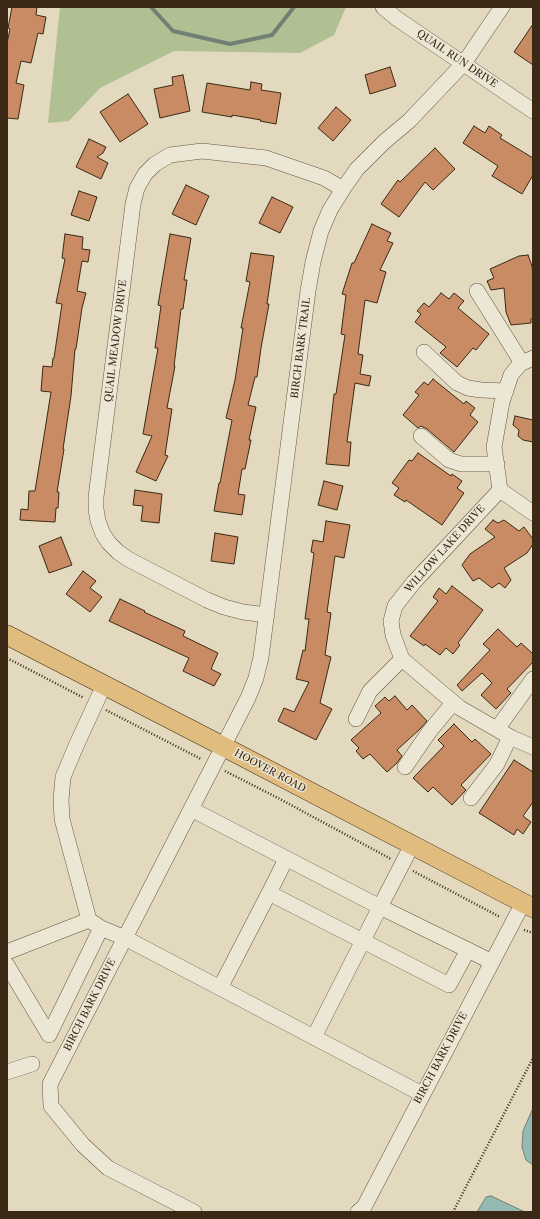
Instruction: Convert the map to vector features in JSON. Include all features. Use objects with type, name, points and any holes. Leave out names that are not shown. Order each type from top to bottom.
[{"type":"main road","name":"HOOVER ROAD","points":[[7,635],[223,746],[528,906]]},
{"type":"street","name":"QUAIL RUN DRIVE","points":[[383,7],[396,18],[533,111]]},
{"type":"street","name":"BIRCH BARK TRAIL","points":[[223,746],[248,698],[256,678],[261,657],[308,291],[321,231],[330,210],[358,169],[384,142],[409,121],[464,63],[502,7]]},
{"type":"street","name":"QUAIL MEADOW DRIVE","points":[[267,615],[243,612],[224,607],[207,600],[128,559],[118,552],[110,543],[103,534],[98,521],[96,497],[133,204],[137,188],[145,174],[155,164],[170,155],[202,150],[266,158],[324,178],[343,190]]},
{"type":"street","points":[[477,291],[528,360],[520,364],[511,375],[502,402],[494,447],[500,490],[533,513]]},
{"type":"street","points":[[424,352],[457,383],[468,388],[506,391]]},
{"type":"street","points":[[421,436],[449,460],[461,464],[497,464]]},
{"type":"street","name":"WILLOW LAKE DRIVE","points":[[500,490],[414,582],[396,606],[391,621],[393,635],[402,659],[460,708],[510,737],[533,747]]},
{"type":"street","points":[[356,719],[370,691],[402,659]]},
{"type":"street","points":[[497,729],[533,679]]},
{"type":"street","points":[[104,685],[63,777],[61,800],[62,819],[89,920],[101,928],[125,938],[422,1094]]},
{"type":"street","points":[[405,767],[428,732],[453,703]]},
{"type":"street","points":[[471,798],[497,764],[510,737]]},
{"type":"street","name":"BIRCH BARK DRIVE","points":[[194,1212],[178,1208],[108,1168],[83,1145],[51,1106],[50,1084],[223,746]]},
{"type":"street","points":[[191,809],[380,907],[492,962]]},
{"type":"street","points":[[314,1037],[412,845]]},
{"type":"street","points":[[220,988],[286,858]]},
{"type":"street","points":[[269,893],[364,940],[449,985],[468,950]]},
{"type":"street","name":"BIRCH BARK DRIVE","points":[[358,1212],[364,1208],[422,1094],[512,924],[528,906]]},
{"type":"street","points":[[7,952],[89,920]]},
{"type":"street","points":[[7,965],[49,1035],[101,928]]},
{"type":"street","points":[[7,1072],[32,1064]]},
{"type":"path","points":[[7,658],[278,798],[512,924],[533,933]]},
{"type":"path","points":[[453,1212],[533,1058]]},
{"type":"green space","points":[[60,7],[346,7],[334,35],[300,53],[174,51],[100,88],[69,121],[48,123]]},
{"type":"water","points":[[533,1108],[533,1165],[526,1160],[522,1147],[523,1131]]},
{"type":"water","points":[[491,1196],[525,1212],[477,1212],[486,1197]]},
{"type":"building","points":[[12,7],[37,7],[36,15],[46,17],[43,34],[38,33],[31,63],[21,61],[16,83],[24,85],[18,119],[7,118],[7,43]]},
{"type":"building","points":[[533,24],[533,65],[514,52]]},
{"type":"building","points":[[390,67],[396,86],[370,94],[365,75]]},
{"type":"building","points":[[183,75],[190,111],[160,118],[154,89],[173,85],[172,77]]},
{"type":"building","points":[[251,82],[262,84],[261,90],[281,93],[276,124],[232,115],[232,117],[202,112],[207,83],[250,90]]},
{"type":"building","points":[[128,94],[148,124],[120,142],[100,112]]},
{"type":"building","points":[[336,107],[351,120],[333,141],[318,128]]},
{"type":"building","points":[[474,126],[485,133],[489,126],[502,135],[500,138],[533,158],[533,175],[522,194],[492,176],[498,166],[463,143]]},
{"type":"building","points":[[89,139],[106,147],[103,153],[97,157],[108,163],[101,179],[76,167]]},
{"type":"building","points":[[435,148],[455,169],[433,190],[425,182],[399,217],[381,204],[398,180],[400,182]]},
{"type":"building","points":[[186,185],[209,196],[196,225],[172,214]]},
{"type":"building","points":[[79,191],[97,197],[89,221],[71,215]]},
{"type":"building","points":[[272,197],[293,207],[280,233],[259,223]]},
{"type":"building","points":[[372,224],[391,233],[387,241],[393,243],[380,270],[386,272],[377,303],[365,300],[358,354],[363,355],[360,374],[371,376],[369,386],[355,383],[347,442],[351,442],[349,466],[326,464],[334,394],[336,394],[345,335],[341,334],[346,295],[342,294],[352,263],[354,263]]},
{"type":"building","points":[[65,234],[83,237],[82,249],[90,250],[88,262],[82,261],[77,291],[86,293],[75,349],[71,396],[57,492],[59,492],[58,508],[56,508],[55,522],[20,520],[21,509],[28,510],[29,491],[35,491],[51,392],[41,391],[43,366],[52,367],[54,358],[62,304],[56,303],[65,259],[62,258]]},
{"type":"building","points":[[170,234],[191,238],[184,280],[187,280],[183,309],[181,309],[175,366],[167,408],[172,409],[165,455],[168,456],[156,481],[136,472],[152,436],[143,434],[158,348],[155,348],[161,306],[158,305]]},
{"type":"building","points":[[251,253],[274,256],[267,304],[269,304],[257,377],[255,377],[248,405],[256,407],[245,469],[242,469],[238,494],[245,495],[242,515],[214,511],[232,420],[226,418],[235,380],[243,328],[241,328],[250,282],[246,281]]},
{"type":"building","points":[[528,255],[532,266],[533,277],[533,318],[531,319],[531,323],[511,325],[506,312],[504,288],[491,290],[487,281],[494,278],[490,269],[519,256]]},
{"type":"building","points":[[441,293],[449,299],[454,293],[464,301],[458,308],[489,334],[476,350],[473,348],[457,367],[440,353],[446,347],[415,322],[421,314],[417,311],[424,303],[429,307]]},
{"type":"building","points":[[433,379],[464,404],[466,401],[475,408],[470,415],[478,422],[454,452],[427,429],[421,426],[418,428],[403,415],[419,395],[415,392],[424,382],[428,385]]},
{"type":"building","points":[[515,416],[533,420],[533,442],[523,440],[518,436],[519,430],[513,425]]},
{"type":"building","points":[[418,453],[451,476],[452,474],[462,481],[457,488],[464,493],[442,525],[406,500],[405,502],[394,495],[399,488],[392,483],[409,460],[412,461]]},
{"type":"building","points":[[324,481],[343,486],[337,510],[318,505]]},
{"type":"building","points":[[135,490],[162,494],[159,523],[141,521],[143,506],[133,505]]},
{"type":"building","points":[[493,520],[498,523],[504,520],[519,531],[524,527],[533,539],[533,544],[527,553],[504,568],[511,580],[505,588],[499,583],[492,588],[479,578],[473,581],[462,565],[470,554],[495,537],[485,529]]},
{"type":"building","points":[[326,521],[350,525],[344,558],[335,556],[327,612],[331,613],[325,655],[331,657],[320,703],[332,709],[316,740],[278,721],[284,708],[294,712],[309,682],[296,679],[303,650],[305,651],[309,619],[305,619],[314,553],[311,552],[313,540],[323,542]]},
{"type":"building","points":[[215,533],[238,537],[234,564],[211,561]]},
{"type":"building","points":[[61,537],[72,565],[49,573],[39,546]]},
{"type":"building","points":[[83,571],[96,581],[90,588],[102,597],[90,612],[66,594]]},
{"type":"building","points":[[452,586],[483,610],[458,643],[460,645],[453,654],[446,648],[440,655],[425,644],[424,646],[410,636],[438,601],[433,597],[439,588],[446,594]]},
{"type":"building","points":[[120,599],[185,631],[183,636],[218,653],[211,669],[221,674],[214,686],[183,671],[189,658],[109,621]]},
{"type":"building","points":[[498,629],[517,647],[521,643],[533,654],[533,662],[507,689],[511,693],[496,709],[481,695],[492,683],[482,673],[462,691],[457,685],[490,650],[483,644]]},
{"type":"building","points":[[395,696],[407,710],[412,705],[427,721],[397,750],[402,756],[387,772],[370,754],[363,759],[356,751],[359,748],[351,740],[381,713],[375,706],[385,697],[389,701]]},
{"type":"building","points":[[454,724],[472,742],[475,739],[491,754],[461,785],[466,790],[452,805],[433,787],[428,792],[413,778],[444,746],[438,740]]},
{"type":"building","points":[[514,760],[533,772],[533,802],[523,816],[531,822],[523,834],[517,829],[514,835],[479,813]]},
{"type":"waterway","points":[[151,7],[173,31],[230,44],[272,35],[294,7]]}]
